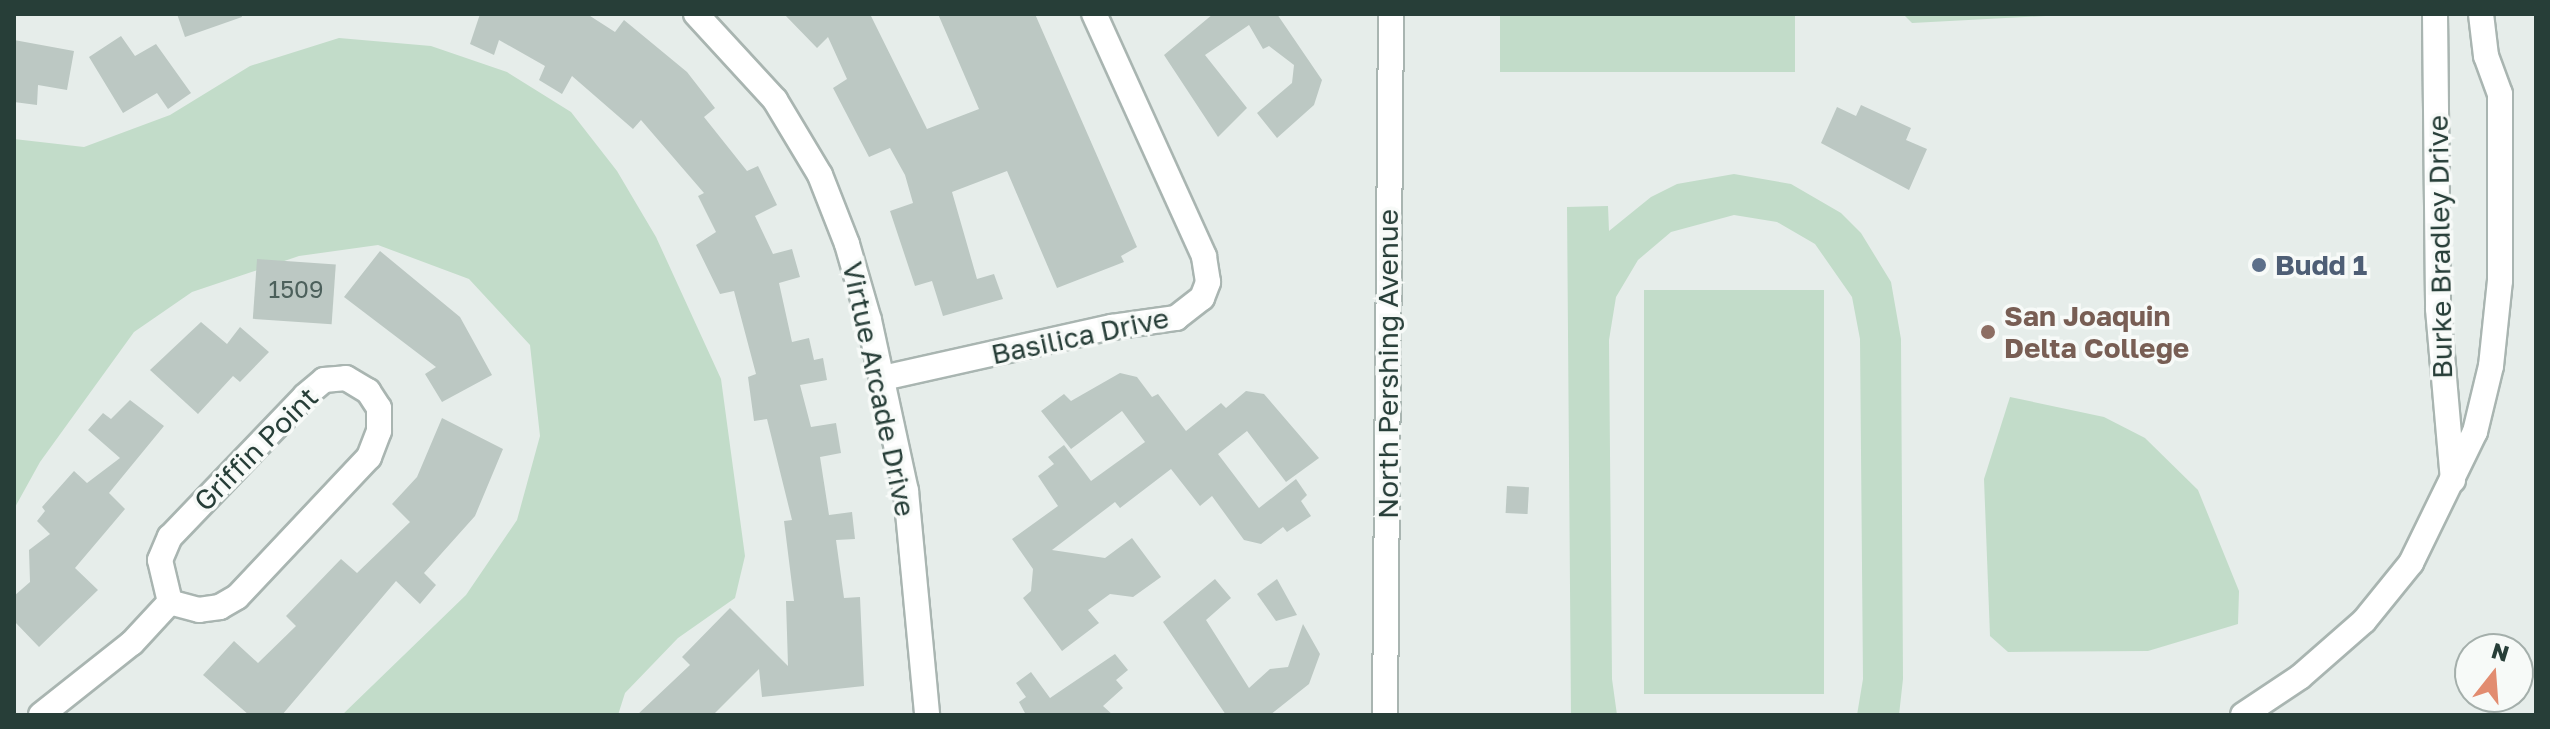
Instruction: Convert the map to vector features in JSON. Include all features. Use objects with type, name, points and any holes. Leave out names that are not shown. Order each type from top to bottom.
[{"type":"street","name":"Virtue Arcade Drive","points":[[696,14],[775,100],[820,175],[847,244],[883,378],[906,491],[927,715]]},
{"type":"street","name":"Basilica Drive","points":[[883,378],[1176,318],[1202,298],[1208,282],[1204,256],[1094,14]]},
{"type":"street","name":"North Pershing Avenue","points":[[1385,715],[1391,14]]},
{"type":"street","name":"Burke Bradley Drive","points":[[2435,14],[2438,309],[2453,480]]},
{"type":"street","name":"Burke Bradley Drive","points":[[2243,715],[2300,677],[2364,621],[2411,563],[2475,432],[2491,366],[2500,281],[2500,94],[2486,56],[2481,14]]},
{"type":"street","name":"Griffin Point","points":[[346,378],[368,391],[379,408],[379,431],[369,457],[237,597],[220,607],[199,610],[170,602],[160,560],[170,537],[324,380],[346,378]]},
{"type":"street","points":[[41,715],[132,643],[170,602]]},
{"type":"green space","points":[[1500,14],[1795,14],[1795,72],[1500,72]]},
{"type":"green space","points":[[1903,14],[2082,14],[1912,23]]},
{"type":"green space","points":[[339,38],[431,46],[507,72],[571,112],[617,171],[656,237],[721,379],[745,556],[735,598],[678,638],[625,693],[618,715],[342,715],[466,595],[517,520],[540,436],[530,345],[469,279],[378,245],[299,256],[192,292],[134,332],[40,462],[14,509],[14,139],[84,147],[170,115],[250,66]]},
{"type":"green space","points":[[1734,174],[1791,184],[1841,213],[1861,233],[1891,282],[1901,339],[1903,679],[1899,715],[1857,715],[1863,679],[1860,339],[1852,297],[1815,244],[1777,222],[1734,215],[1671,232],[1638,260],[1616,297],[1609,340],[1612,679],[1617,715],[1571,715],[1567,207],[1608,206],[1609,231],[1651,197],[1677,184]]},
{"type":"green space","points":[[1644,290],[1824,290],[1824,694],[1644,694]]},
{"type":"green space","points":[[2010,397],[2104,417],[2145,438],[2198,490],[2239,591],[2238,624],[2148,651],[2008,652],[1990,636],[1984,479]]},
{"type":"building","points":[[177,14],[241,14],[242,17],[185,37]]},
{"type":"building","points":[[480,14],[587,14],[615,32],[624,20],[687,72],[715,108],[704,117],[747,171],[758,166],[777,205],[755,216],[773,254],[792,249],[800,277],[779,283],[792,342],[809,338],[814,360],[823,358],[827,380],[800,385],[811,427],[836,423],[841,453],[820,457],[829,515],[852,512],[855,539],[836,540],[844,598],[860,597],[864,686],[762,697],[759,669],[713,715],[637,715],[690,665],[682,657],[730,608],[788,666],[786,601],[794,601],[784,521],[792,520],[767,419],[754,421],[748,377],[756,374],[734,291],[720,294],[696,245],[716,232],[698,196],[704,193],[641,120],[633,129],[572,76],[562,94],[539,80],[545,66],[499,40],[494,55],[470,44]]},
{"type":"building","points":[[784,14],[870,14],[927,129],[979,109],[938,14],[1035,14],[1137,247],[1121,256],[1124,262],[1057,288],[1007,171],[952,192],[977,279],[994,274],[1003,299],[943,316],[932,281],[915,286],[890,211],[913,203],[905,175],[890,148],[869,157],[833,88],[847,79],[828,37],[817,48]]},
{"type":"building","points":[[1213,14],[1277,14],[1322,80],[1314,105],[1277,138],[1257,113],[1292,83],[1294,65],[1269,46],[1263,49],[1249,25],[1205,55],[1247,108],[1218,137],[1164,55]]},
{"type":"building","points":[[121,36],[135,56],[156,44],[191,93],[168,109],[157,93],[123,113],[89,57]]},
{"type":"building","points":[[14,40],[74,51],[67,90],[38,85],[37,105],[14,102]]},
{"type":"building","points":[[1861,105],[1911,128],[1906,140],[1927,149],[1909,190],[1821,143],[1837,107],[1856,116]]},
{"type":"building","points":[[380,251],[460,317],[492,375],[442,402],[425,374],[436,367],[344,297]]},
{"type":"building","points":[[257,259],[336,265],[332,324],[253,319]]},
{"type":"building","points":[[201,322],[227,344],[240,327],[269,352],[240,382],[233,376],[198,414],[150,370]]},
{"type":"building","points":[[1120,373],[1137,377],[1152,397],[1158,394],[1186,431],[1221,403],[1226,408],[1246,391],[1264,394],[1319,458],[1286,482],[1247,431],[1218,454],[1259,508],[1296,479],[1307,495],[1301,501],[1311,516],[1287,532],[1283,527],[1261,544],[1244,540],[1212,496],[1200,506],[1171,469],[1120,508],[1115,502],[1052,550],[1105,558],[1132,538],[1161,577],[1133,597],[1110,594],[1088,610],[1099,623],[1062,651],[1023,598],[1031,591],[1033,569],[1012,539],[1058,506],[1038,476],[1054,464],[1048,457],[1064,445],[1091,481],[1145,442],[1122,411],[1071,449],[1041,411],[1064,394],[1071,401]]},
{"type":"building","points":[[130,400],[164,426],[109,493],[125,509],[75,568],[98,590],[39,647],[14,621],[14,596],[30,582],[29,550],[50,534],[37,521],[45,511],[42,507],[74,471],[87,483],[120,458],[88,430],[103,413],[111,419]]},
{"type":"building","points":[[442,418],[503,449],[475,516],[424,573],[436,585],[420,604],[396,581],[282,715],[249,715],[203,675],[234,641],[258,663],[296,626],[286,616],[341,559],[357,573],[410,522],[392,504],[417,477]]},
{"type":"building","points":[[1507,486],[1529,487],[1528,514],[1506,513]]},
{"type":"building","points":[[1215,579],[1231,598],[1206,620],[1249,688],[1270,669],[1288,667],[1303,624],[1320,654],[1309,684],[1270,715],[1226,715],[1163,622]]},
{"type":"building","points":[[1277,579],[1297,615],[1276,621],[1257,594]]},
{"type":"building","points":[[1115,654],[1128,670],[1116,680],[1123,688],[1103,706],[1113,715],[1026,715],[1019,702],[1026,697],[1016,683],[1031,672],[1050,698]]},
{"type":"place","name":"Budd 1","points":[[2259,265]]},
{"type":"place","name":"San Joaquin Delta College","points":[[1988,332]]}]
